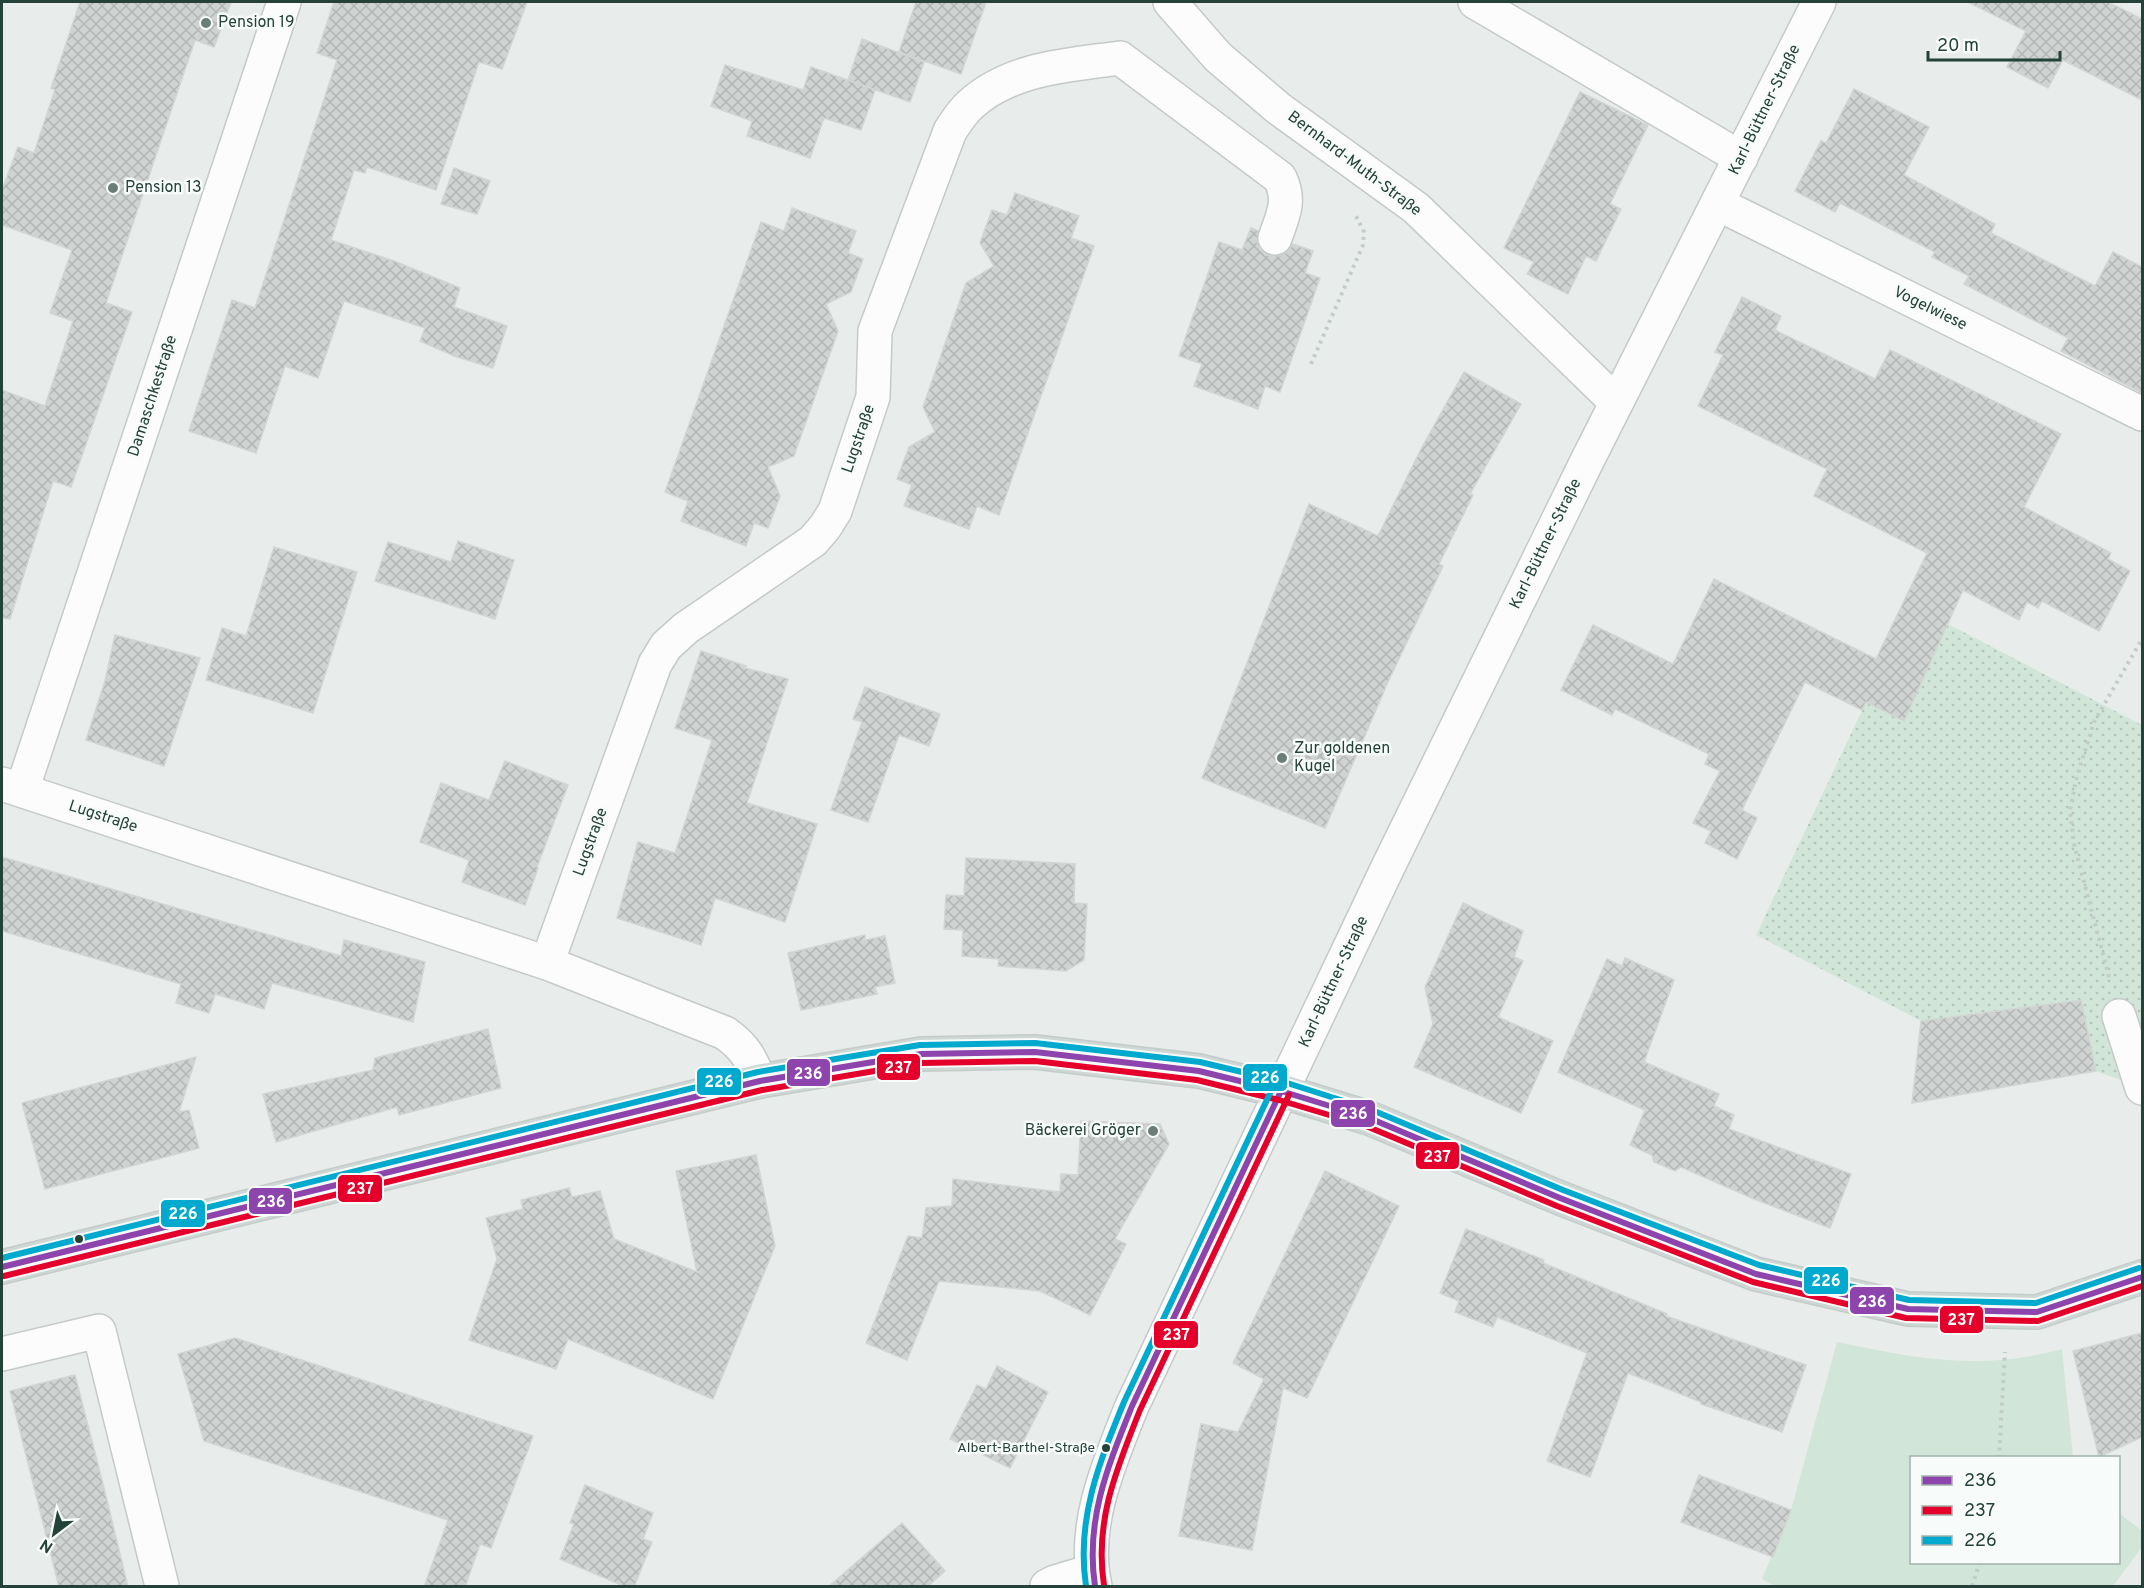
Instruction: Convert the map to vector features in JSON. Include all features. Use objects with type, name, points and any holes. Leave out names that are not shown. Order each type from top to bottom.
[{"type":"main road","points":[[2,1267],[760,1081],[921,1054],[1035,1052],[1198,1071],[1281,1091],[1369,1118],[1560,1198],[1756,1274],[1908,1309],[2037,1312],[2142,1277]]},
{"type":"street","name":"Damaschkestraße","points":[[12,787],[284,2]]},
{"type":"street","name":"Bernhard-Muth-Straße","points":[[1170,2],[1218,57],[1278,108],[1416,208],[1616,402]]},
{"type":"street","points":[[1475,2],[1741,158]]},
{"type":"street","name":"Karl-Büttner-Straße","points":[[1281,1091],[1303,1050],[1388,867],[1616,402],[1819,2]]},
{"type":"street","name":"Lugstraße","points":[[547,963],[655,664],[666,646],[686,628],[813,541],[835,511],[873,397],[875,330],[950,131],[969,105],[993,88],[1043,68],[1120,58],[1280,178],[1286,190],[1286,203],[1275,238]]},
{"type":"street","name":"Vogelwiese","points":[[1718,204],[2142,414]]},
{"type":"street","name":"Lugstraße","points":[[12,787],[547,963],[725,1033],[740,1043],[750,1056],[760,1081]]},
{"type":"street","points":[[2119,1016],[2142,1088]]},
{"type":"street","points":[[1047,1587],[1055,1582],[1093,1579],[1094,1523],[1113,1452],[1131,1406],[1281,1091]]},
{"type":"street","points":[[2,1353],[99,1331],[162,1587]]},
{"type":"path","points":[[1311,364],[1363,245],[1364,232],[1359,219],[1352,211]]},
{"type":"path","points":[[2119,1016],[2074,844],[2070,810],[2076,780],[2094,722],[2142,639]]},
{"type":"path","points":[[2000,1456],[2007,1312]]},
{"type":"path","points":[[1972,1587],[1980,1564]]},
{"type":"green space","points":[[1948,624],[2142,725],[2142,1088],[2096,1071],[2081,1000],[1921,1021],[1756,935],[1866,702],[1904,721]]},
{"type":"green space","points":[[1837,1342],[1922,1357],[1977,1361],[2004,1360],[2062,1349],[2073,1456],[1910,1456],[1910,1564],[2120,1564],[2120,1514],[2142,1531],[2142,1547],[2113,1586],[1775,1586],[1762,1579],[1791,1510]]},
{"type":"building","points":[[80,2],[231,2],[214,47],[195,40],[106,303],[132,312],[71,487],[53,481],[10,619],[2,618],[2,390],[45,406],[73,321],[50,313],[72,250],[2,225],[2,190],[18,147],[34,153],[55,90],[51,88]]},
{"type":"building","points":[[334,2],[527,2],[502,69],[479,62],[436,190],[367,167],[365,173],[354,170],[331,240],[394,261],[460,288],[454,307],[507,326],[493,368],[454,356],[420,341],[425,328],[344,301],[318,378],[285,366],[256,453],[189,431],[232,300],[255,308],[337,60],[317,53]]},
{"type":"building","points":[[916,2],[986,2],[961,74],[899,52]]},
{"type":"building","points":[[1968,2],[2108,2],[2142,19],[2142,100],[2063,60],[2048,88],[2007,67],[2026,31]]},
{"type":"building","points":[[862,39],[924,62],[910,102],[848,80]]},
{"type":"building","points":[[725,65],[803,90],[811,67],[875,90],[861,130],[824,118],[810,158],[747,136],[752,121],[711,106]]},
{"type":"building","points":[[1854,89],[1929,127],[1904,175],[1995,224],[1991,233],[2095,286],[2113,252],[2142,267],[2142,393],[2061,351],[2068,338],[1964,284],[1969,276],[1932,257],[1935,252],[1840,203],[1835,212],[1795,191],[1821,141],[1826,143]]},
{"type":"building","points":[[1580,92],[1648,125],[1610,204],[1621,209],[1596,261],[1586,256],[1568,294],[1527,274],[1534,262],[1504,248]]},
{"type":"building","points":[[454,168],[490,181],[477,214],[441,204]]},
{"type":"building","points":[[1015,193],[1079,216],[1071,238],[1094,246],[999,515],[977,506],[969,529],[904,506],[912,485],[897,479],[909,447],[935,432],[923,407],[966,283],[994,266],[980,243],[992,210],[1007,215]]},
{"type":"building","points":[[792,208],[856,231],[848,253],[863,259],[851,292],[826,304],[838,331],[794,456],[768,467],[780,496],[768,528],[754,523],[746,546],[681,521],[688,501],[665,492],[761,222],[784,231]]},
{"type":"building","points":[[1251,228],[1258,231],[1257,242],[1260,250],[1268,255],[1279,256],[1287,252],[1293,244],[1313,251],[1305,273],[1320,278],[1280,392],[1265,386],[1258,409],[1194,386],[1202,364],[1179,356],[1219,242],[1242,250]]},
{"type":"building","points":[[1742,297],[1781,316],[1775,330],[1875,379],[1890,350],[2061,434],[2024,507],[2111,553],[2108,559],[2130,571],[2099,631],[2042,601],[2038,608],[2027,602],[2019,620],[1963,590],[1904,721],[1866,702],[1862,710],[1805,682],[1742,810],[1757,818],[1737,859],[1705,843],[1711,831],[1693,823],[1720,771],[1705,764],[1709,754],[1615,709],[1612,715],[1561,690],[1593,625],[1673,664],[1714,579],[1876,659],[1927,553],[1814,496],[1827,469],[1698,406],[1723,355],[1715,352]]},
{"type":"building","points":[[1464,372],[1521,404],[1470,494],[1473,495],[1439,564],[1443,566],[1388,682],[1325,828],[1202,778],[1309,504],[1378,536],[1421,449]]},
{"type":"building","points":[[458,541],[514,560],[495,619],[375,581],[388,542],[451,562]]},
{"type":"building","points":[[274,547],[357,572],[313,713],[206,680],[222,628],[246,636]]},
{"type":"building","points":[[115,635],[200,658],[164,766],[86,740],[105,681]]},
{"type":"building","points":[[701,651],[746,666],[745,668],[788,679],[747,803],[817,824],[785,922],[715,898],[701,945],[617,918],[638,842],[675,853],[712,740],[675,728]]},
{"type":"building","points":[[865,687],[940,714],[929,746],[899,735],[868,822],[831,810],[862,722],[853,719]]},
{"type":"building","points":[[505,761],[568,785],[525,905],[462,882],[469,860],[420,842],[441,783],[489,800]]},
{"type":"building","points":[[2,857],[341,956],[344,940],[425,962],[413,1022],[272,983],[264,1009],[215,994],[209,1013],[176,1003],[181,984],[2,931]]},
{"type":"building","points":[[966,858],[1075,864],[1074,903],[1087,904],[1084,960],[1066,971],[998,966],[999,959],[962,956],[963,930],[944,929],[946,895],[964,896]]},
{"type":"building","points":[[1463,903],[1523,931],[1514,957],[1523,961],[1498,1017],[1553,1041],[1521,1113],[1414,1067],[1433,1024],[1425,987]]},
{"type":"building","points":[[865,935],[865,940],[885,936],[895,983],[875,987],[877,994],[801,1010],[788,953]]},
{"type":"building","points":[[1625,958],[1674,980],[1644,1062],[1719,1094],[1714,1106],[1734,1115],[1729,1129],[1851,1174],[1830,1228],[1754,1199],[1681,1167],[1675,1171],[1654,1162],[1652,1155],[1630,1145],[1645,1110],[1558,1072],[1607,959],[1622,966]]},
{"type":"building","points":[[2081,1000],[2096,1071],[1912,1103],[1921,1021]]},
{"type":"building","points":[[488,1029],[501,1088],[399,1115],[397,1107],[276,1142],[263,1094],[373,1070],[375,1058]]},
{"type":"building","points":[[196,1057],[179,1112],[189,1110],[199,1148],[45,1189],[22,1103]]},
{"type":"building","points":[[1081,1121],[1160,1124],[1169,1144],[1115,1239],[1126,1244],[1090,1315],[1040,1291],[939,1281],[907,1360],[866,1343],[908,1236],[922,1238],[926,1208],[952,1206],[953,1179],[1060,1192],[1061,1174],[1078,1175]]},
{"type":"building","points":[[756,1155],[775,1246],[713,1399],[568,1339],[556,1369],[469,1340],[497,1259],[486,1218],[523,1209],[521,1200],[569,1188],[572,1197],[600,1191],[614,1239],[697,1272],[676,1171]]},
{"type":"building","points":[[1325,1171],[1399,1206],[1307,1398],[1283,1388],[1252,1550],[1179,1536],[1201,1424],[1238,1432],[1264,1379],[1233,1363]]},
{"type":"building","points":[[1466,1229],[1544,1260],[1543,1263],[1667,1314],[1666,1316],[1806,1365],[1782,1432],[1701,1404],[1701,1402],[1628,1373],[1590,1477],[1547,1461],[1587,1353],[1497,1317],[1493,1327],[1455,1312],[1459,1301],[1440,1293]]},
{"type":"building","points":[[2142,1333],[2142,1437],[2099,1456],[2073,1351]]},
{"type":"building","points":[[235,1338],[533,1436],[491,1548],[480,1544],[465,1587],[424,1587],[448,1520],[204,1441],[178,1354]]},
{"type":"building","points":[[997,1366],[1048,1392],[1010,1468],[950,1439],[977,1385],[986,1389]]},
{"type":"building","points":[[75,1375],[128,1587],[59,1587],[10,1391]]},
{"type":"building","points":[[1699,1475],[1791,1510],[1773,1557],[1681,1522]]},
{"type":"building","points":[[585,1485],[653,1513],[643,1539],[652,1542],[634,1587],[626,1587],[560,1559],[574,1524],[570,1523]]},
{"type":"building","points":[[902,1523],[945,1571],[927,1587],[828,1587]]},
{"type":"transit line","name":"226","points":[[2,1258],[758,1072],[920,1045],[1035,1043],[1200,1062],[1284,1082],[1372,1110],[1563,1190],[1759,1265],[1909,1300],[2036,1303],[2139,1268]]},
{"type":"transit line","name":"236","points":[[2,1267],[760,1081],[921,1054],[1035,1052],[1199,1071],[1281,1091],[1369,1118],[1560,1198],[1756,1274],[1908,1309],[2037,1312],[2142,1277]]},
{"type":"transit line","name":"237","points":[[4,1276],[762,1090],[922,1063],[1035,1061],[1197,1080],[1279,1100],[1366,1126],[1557,1206],[1753,1282],[1906,1318],[2038,1321],[2142,1286]]},
{"type":"transit line","name":"226","points":[[1086,1586],[1084,1538],[1087,1514],[1106,1447],[1124,1402],[1273,1087]]},
{"type":"transit line","name":"236","points":[[1095,1586],[1093,1538],[1096,1516],[1115,1450],[1132,1406],[1281,1091]]},
{"type":"transit line","name":"237","points":[[1104,1585],[1102,1539],[1105,1517],[1123,1453],[1140,1410],[1289,1095]]},
{"type":"place","name":"Pension 19","points":[[206,23]]},
{"type":"place","name":"Pension 13","points":[[113,188]]},
{"type":"place","name":"Zur goldenen Kugel","points":[[1282,758]]},
{"type":"place","name":"Bäckerei Gröger","points":[[1153,1131]]},
{"type":"place","name":"Albert-Barthel-Straße","points":[[1106,1448]]}]
